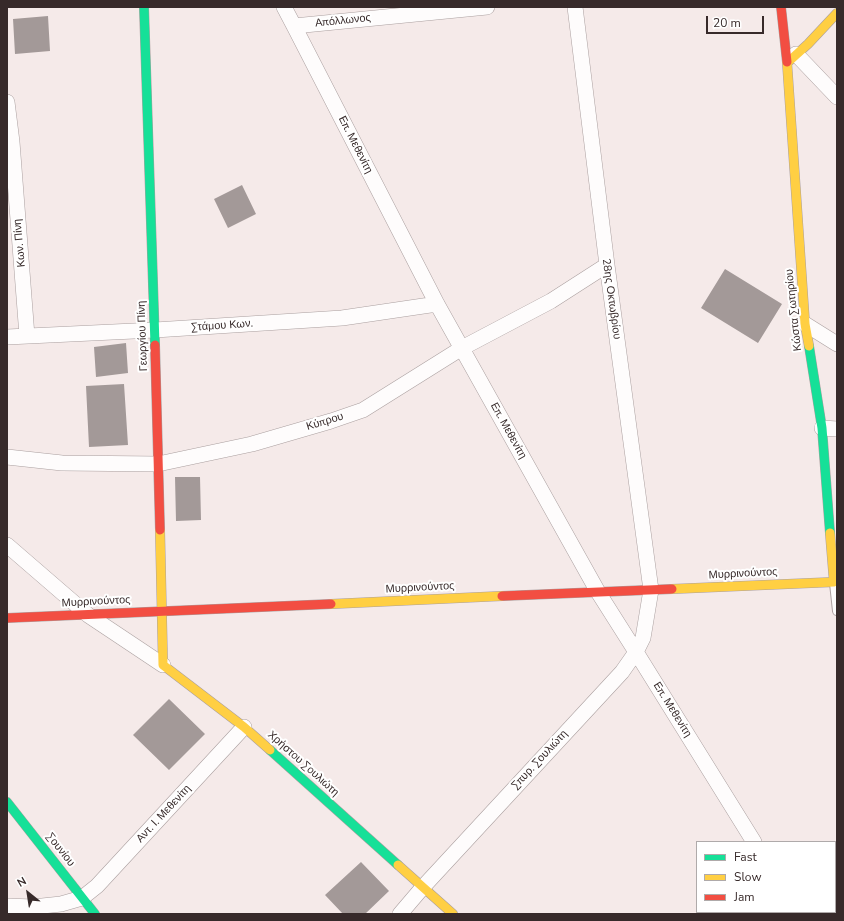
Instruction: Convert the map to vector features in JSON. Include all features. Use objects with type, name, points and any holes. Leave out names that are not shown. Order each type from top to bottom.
[{"type":"street","name":"Γεωργίου Πίνη","points":[[144,7],[164,665]]},
{"type":"street","name":"Επ. Μεθενίτη","points":[[284,7],[437,304],[598,592],[753,841]]},
{"type":"street","name":"Απόλλωνος","points":[[294,26],[487,7]]},
{"type":"street","name":"28ης Οκτωβρίου","points":[[575,7],[607,266],[651,590]]},
{"type":"street","name":"Κώστα Σωτηρίου","points":[[781,7],[792,58],[805,324],[822,428],[834,582]]},
{"type":"street","points":[[837,13],[808,44],[792,58],[837,97]]},
{"type":"street","name":"Κων. Πίνη","points":[[7,102],[27,336]]},
{"type":"street","name":"Κύπρου","points":[[7,456],[62,463],[158,464],[252,444],[331,421],[363,410],[462,348],[551,301],[607,266]]},
{"type":"street","name":"Στάμου Κων.","points":[[7,337],[155,330],[342,318],[437,304]]},
{"type":"street","points":[[805,324],[837,344]]},
{"type":"street","points":[[822,428],[837,429]]},
{"type":"street","points":[[7,545],[88,615],[164,665]]},
{"type":"street","name":"Μυρρινούντος","points":[[7,618],[834,582]]},
{"type":"street","name":"Σπυρ. Σουλιώτη","points":[[400,914],[423,887],[622,672],[636,652],[643,638],[651,590]]},
{"type":"street","name":"Χρήστου Σουλιώτη","points":[[164,665],[244,727],[453,914]]},
{"type":"street","name":"Αντ. Ι. Μεθενίτη","points":[[82,898],[97,886],[244,727]]},
{"type":"street","name":"Σουνίου","points":[[7,802],[94,914]]},
{"type":"street","points":[[7,906],[33,907],[61,904],[82,898]]},
{"type":"lane","name":"Κώστα Σωτηρίου","points":[[834,582],[837,611]]},
{"type":"building","points":[[48,16],[50,51],[15,54],[13,19]]},
{"type":"building","points":[[242,185],[256,214],[228,228],[214,199]]},
{"type":"building","points":[[725,269],[782,304],[758,343],[701,308]]},
{"type":"building","points":[[126,343],[128,373],[96,377],[94,347]]},
{"type":"building","points":[[124,384],[128,445],[89,447],[86,386]]},
{"type":"building","points":[[175,477],[200,477],[201,520],[176,521]]},
{"type":"building","points":[[169,699],[205,734],[169,770],[133,735]]},
{"type":"building","points":[[361,862],[389,891],[365,914],[343,914],[325,895]]},
{"type":"traffic: fast","points":[[144,7],[155,345]]},
{"type":"traffic: fast","points":[[809,346],[822,428],[830,533]]},
{"type":"traffic: fast","points":[[270,750],[398,865]]},
{"type":"traffic: fast","points":[[7,802],[95,914]]},
{"type":"traffic: slow","points":[[787,63],[808,44],[837,13]]},
{"type":"traffic: slow","points":[[787,62],[805,324],[809,346]]},
{"type":"traffic: slow","points":[[160,530],[163,665],[244,727],[270,750]]},
{"type":"traffic: slow","points":[[672,589],[834,582],[830,533]]},
{"type":"traffic: slow","points":[[331,604],[502,596]]},
{"type":"traffic: slow","points":[[398,865],[453,914]]},
{"type":"traffic: jam","points":[[781,7],[787,62]]},
{"type":"traffic: jam","points":[[155,345],[160,530]]},
{"type":"traffic: jam","points":[[502,596],[672,589]]},
{"type":"traffic: jam","points":[[7,618],[331,604]]}]
